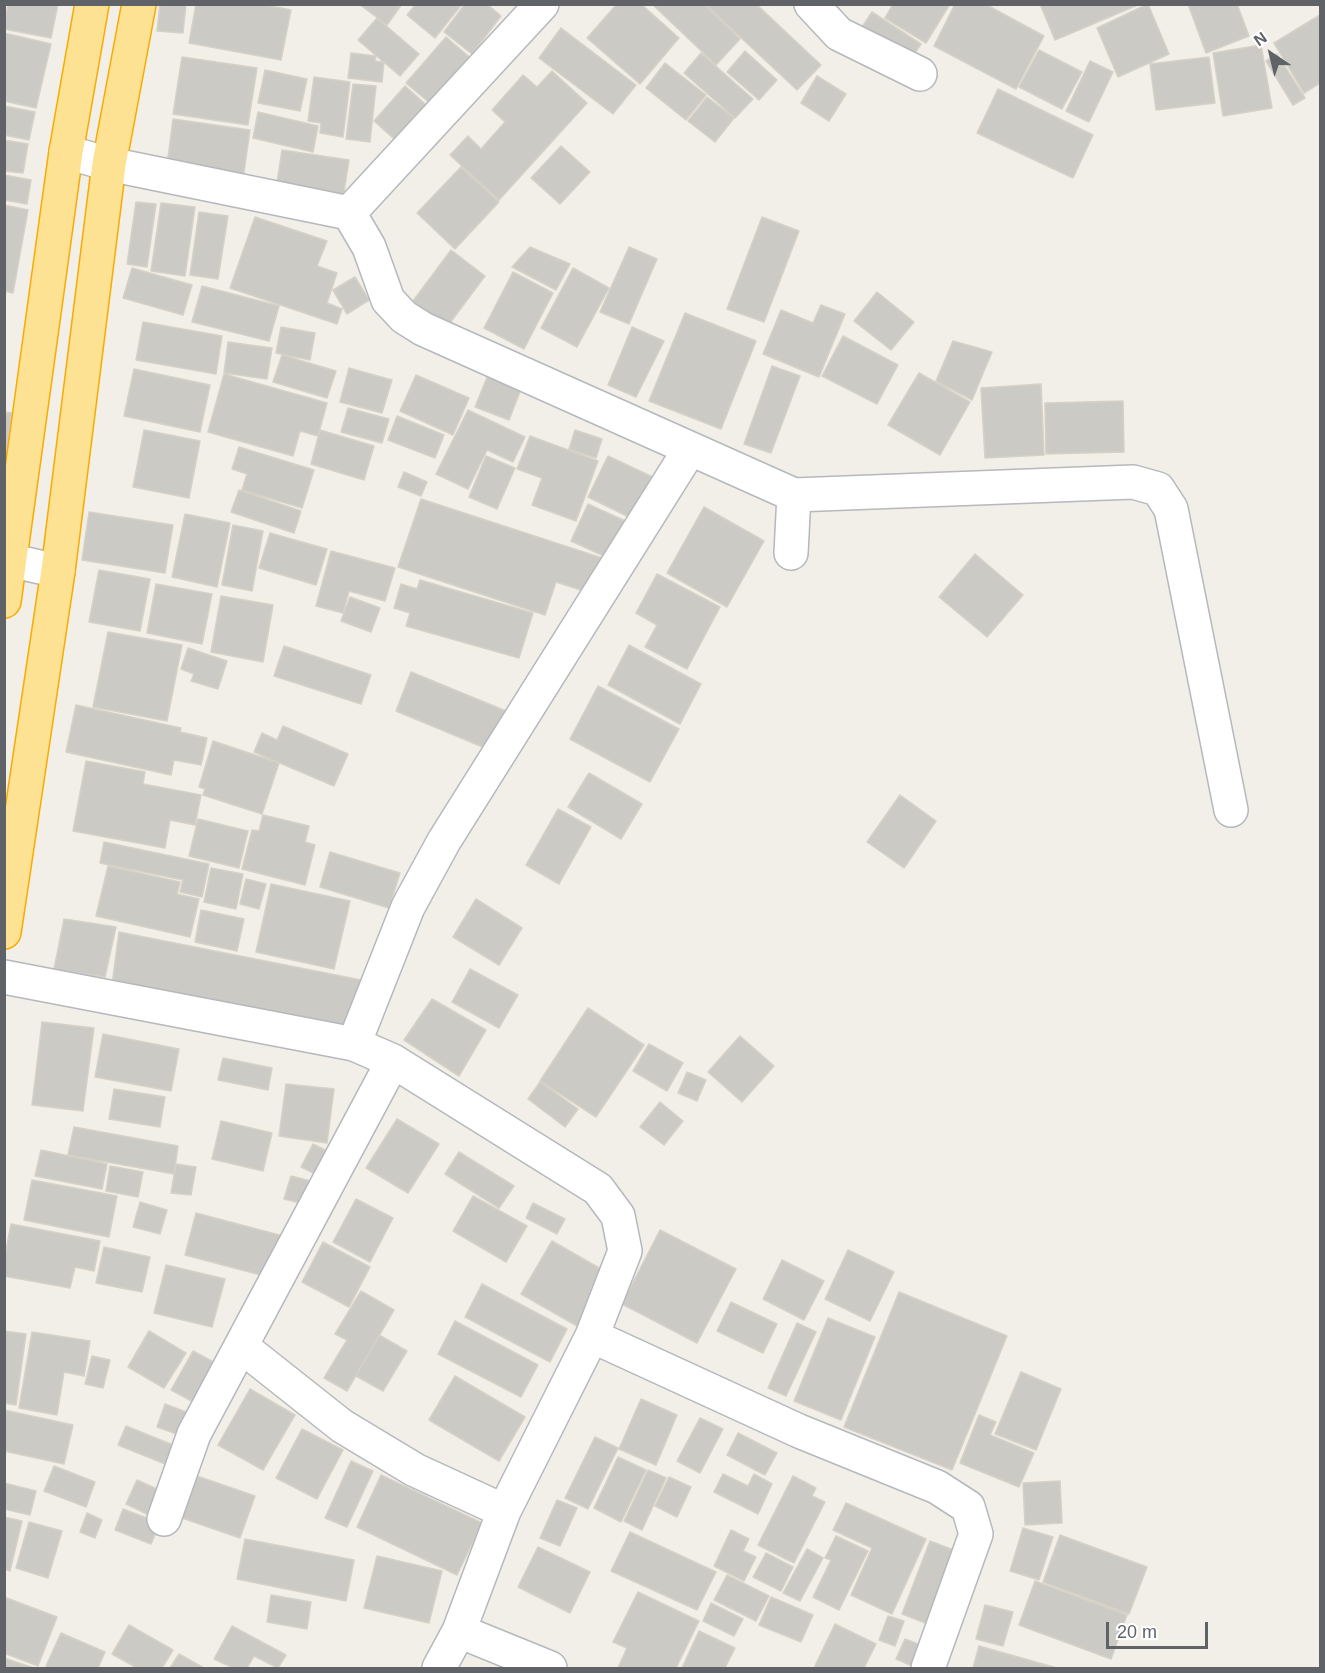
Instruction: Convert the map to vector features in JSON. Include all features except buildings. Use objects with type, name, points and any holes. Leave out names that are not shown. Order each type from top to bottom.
[{"type":"highway","points":[[4,601],[66,152],[92,4]]},
{"type":"highway","points":[[4,932],[58,571],[109,164],[139,4]]},
{"type":"street","points":[[349,213],[542,4]]},
{"type":"street","points":[[811,4],[839,34],[920,74]]},
{"type":"street","points":[[66,152],[109,164],[349,213],[369,247],[388,300],[404,317],[423,329],[794,495],[1133,482],[1158,489],[1171,509],[1231,810]]},
{"type":"street","points":[[354,1044],[408,907],[444,841],[690,449]]},
{"type":"street","points":[[791,553],[794,495]]},
{"type":"street","points":[[8,559],[58,571]]},
{"type":"street","points":[[4,977],[354,1044],[393,1061],[598,1189],[618,1216],[625,1251],[592,1336],[504,1511],[459,1631],[439,1668]]},
{"type":"street","points":[[164,1519],[194,1434],[393,1061]]},
{"type":"street","points":[[592,1336],[799,1431],[937,1487],[969,1507],[976,1533],[928,1668]]},
{"type":"street","points":[[241,1346],[342,1426],[415,1470],[504,1511]]},
{"type":"street","points":[[459,1631],[550,1668]]}]
